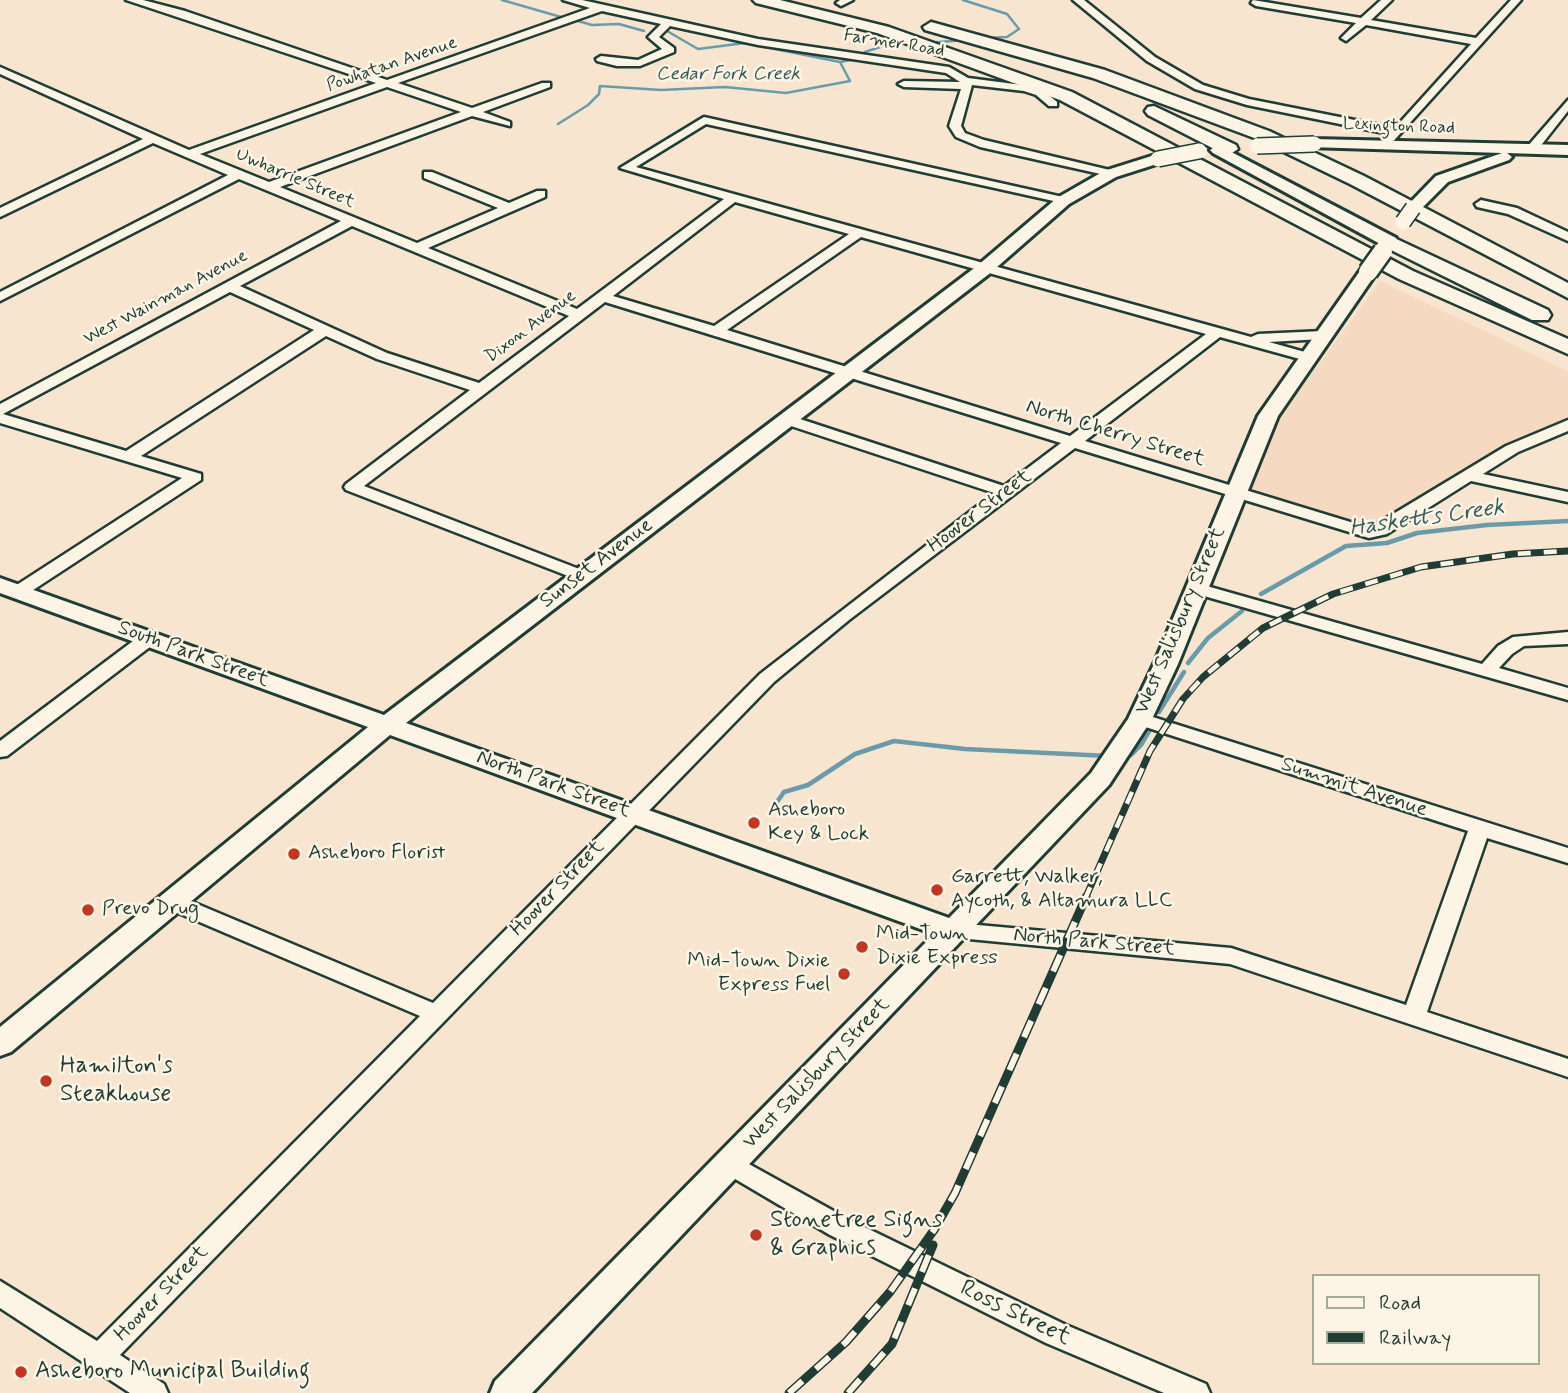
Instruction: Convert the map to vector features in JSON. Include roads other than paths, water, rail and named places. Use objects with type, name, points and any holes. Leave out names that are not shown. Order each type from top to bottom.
[{"type":"highway","points":[[761,0],[883,30],[1110,99]]},
{"type":"highway","points":[[792,0],[961,34],[1055,60],[1195,107],[1301,153],[1568,292]]},
{"type":"highway","points":[[862,13],[947,35],[1041,69],[1157,113],[1223,149]]},
{"type":"highway","points":[[883,30],[991,66],[1066,96],[1406,275],[1568,347]]},
{"type":"highway","points":[[1134,108],[1223,149]]},
{"type":"highway","points":[[1393,238],[1568,311]]},
{"type":"highway","points":[[1393,238],[1568,329]]},
{"type":"main road","name":"Lexington Road","points":[[1223,149],[1314,144],[1568,150]]},
{"type":"main road","name":"Sunset Avenue","points":[[0,1044],[386,725],[987,267],[1063,201],[1110,174],[1158,159],[1223,149]]},
{"type":"main road","points":[[1223,149],[1393,238]]},
{"type":"main road","name":"West Salisbury Street","points":[[508,1393],[1100,779],[1140,719],[1166,664],[1268,415],[1307,357],[1419,198],[1442,179],[1465,168],[1531,150]]},
{"type":"main road","name":"South Park Street","points":[[9,589],[386,725]]},
{"type":"main road","name":"North Park Street","points":[[386,725],[956,931]]},
{"type":"street","points":[[131,0],[181,13],[506,124]]},
{"type":"street","name":"Farmer Road","points":[[568,0],[758,42],[949,70],[966,83]]},
{"type":"street","name":"Powhatan Avenue","points":[[191,153],[391,84],[604,7],[615,0]]},
{"type":"street","points":[[1078,0],[1151,59],[1199,87],[1247,102],[1396,132]]},
{"type":"street","points":[[1346,38],[1387,0]]},
{"type":"street","points":[[1385,146],[1516,0]]},
{"type":"street","points":[[1257,2],[1479,42]]},
{"type":"street","points":[[601,58],[617,63],[640,63],[670,50],[653,37],[668,22]]},
{"type":"street","points":[[912,63],[900,74],[904,90],[966,83],[1026,88],[1040,93],[1053,104]]},
{"type":"street","name":"Uwharrie Street","points":[[0,70],[153,139],[579,315]]},
{"type":"street","points":[[966,83],[955,125],[960,135],[980,143],[1110,174]]},
{"type":"street","points":[[268,187],[546,85]]},
{"type":"street","points":[[1531,150],[1568,103]]},
{"type":"street","points":[[1063,201],[704,120],[626,168],[1307,357]]},
{"type":"street","points":[[0,213],[153,139]]},
{"type":"street","points":[[0,297],[239,174]]},
{"type":"street","points":[[428,175],[509,208]]},
{"type":"street","points":[[416,248],[541,194]]},
{"type":"street","name":"Dixon Avenue","points":[[581,576],[352,487],[733,198]]},
{"type":"street","points":[[1481,204],[1512,211],[1568,237]]},
{"type":"street","name":"West Wainman Avenue","points":[[0,410],[351,221]]},
{"type":"street","points":[[1552,229],[1568,225]]},
{"type":"street","points":[[716,331],[860,232]]},
{"type":"street","points":[[229,286],[425,372],[481,389]]},
{"type":"street","points":[[602,298],[850,372]]},
{"type":"street","points":[[128,457],[325,330]]},
{"type":"street","name":"Hoover Street","points":[[99,1358],[767,678],[1219,331]]},
{"type":"street","points":[[1242,338],[1324,335]]},
{"type":"street","name":"North Cherry Street","points":[[850,372],[1369,533]]},
{"type":"street","points":[[0,418],[195,477],[9,589]]},
{"type":"street","points":[[788,420],[1007,492]]},
{"type":"street","points":[[1369,533],[1381,530],[1465,475],[1512,449],[1568,425]]},
{"type":"street","points":[[1465,475],[1568,497]]},
{"type":"street","points":[[1196,588],[1568,694]]},
{"type":"street","points":[[1487,670],[1505,650],[1520,641],[1568,638]]},
{"type":"street","points":[[0,751],[148,639]]},
{"type":"street","name":"Summit Avenue","points":[[1140,719],[1568,856]]},
{"type":"street","points":[[1414,1016],[1480,828]]},
{"type":"street","points":[[170,901],[437,1014]]},
{"type":"street","name":"North Park Street","points":[[956,931],[1217,954],[1568,1068]]},
{"type":"street","name":"Ross Street","points":[[729,1163],[839,1227],[923,1269],[1056,1334],[1196,1393]]},
{"type":"street","points":[[0,1293],[154,1393]]},
{"type":"waterway","points":[[502,0],[568,19]]},
{"type":"waterway","name":"Cedar Fork Creek","points":[[963,0],[1007,14],[1019,29],[1007,37],[985,38]]},
{"type":"waterway","points":[[578,21],[592,25],[619,24],[644,31]]},
{"type":"waterway","points":[[667,31],[698,49],[745,43],[840,62]]},
{"type":"waterway","name":"Cedar Fork Creek","points":[[926,43],[966,40]]},
{"type":"waterway","name":"Cedar Fork Creek","points":[[840,62],[861,58],[865,52],[883,46],[907,43]]},
{"type":"waterway","name":"Cedar Fork Creek","points":[[558,124],[588,105],[599,94],[600,86],[661,90],[725,87],[786,93],[850,81],[840,62]]},
{"type":"waterway","name":"Hasketts Creek","points":[[1261,594],[1346,546],[1387,543],[1417,533],[1487,525],[1568,521]]},
{"type":"waterway","name":"Hasketts Creek","points":[[1188,663],[1208,638],[1242,611]]},
{"type":"waterway","name":"Hasketts Creek","points":[[1159,712],[1184,672]]},
{"type":"waterway","name":"Hasketts Creek","points":[[1124,756],[1131,755],[1141,745],[1152,726]]},
{"type":"waterway","points":[[775,805],[784,792],[808,785],[855,754],[894,741],[965,749],[1108,756]]},
{"type":"railway","points":[[1085,899],[1150,751],[1183,699],[1203,677],[1263,628],[1333,594],[1421,567],[1513,554],[1568,551]]},
{"type":"railway","points":[[789,1393],[846,1342],[890,1292],[934,1230],[955,1193],[1086,897]]},
{"type":"railway","points":[[848,1393],[892,1344],[933,1245]]},
{"type":"place","name":"Asheboro Key & Lock","points":[[754,823]]},
{"type":"place","name":"Asheboro Florist","points":[[294,854]]},
{"type":"place","name":"Garrett, Walker, Aycoth, & Altamura LLC","points":[[937,890]]},
{"type":"place","name":"Prevo Drug","points":[[88,910]]},
{"type":"place","name":"Mid-Town Dixie Express","points":[[862,947]]},
{"type":"place","name":"Mid-Town Dixie Express Fuel","points":[[844,974]]},
{"type":"place","name":"Hamilton's Steakhouse","points":[[46,1081]]},
{"type":"place","name":"Stonetree Signs & Graphics","points":[[756,1235]]},
{"type":"place","name":"Asheboro Municipal Building","points":[[21,1372]]}]
